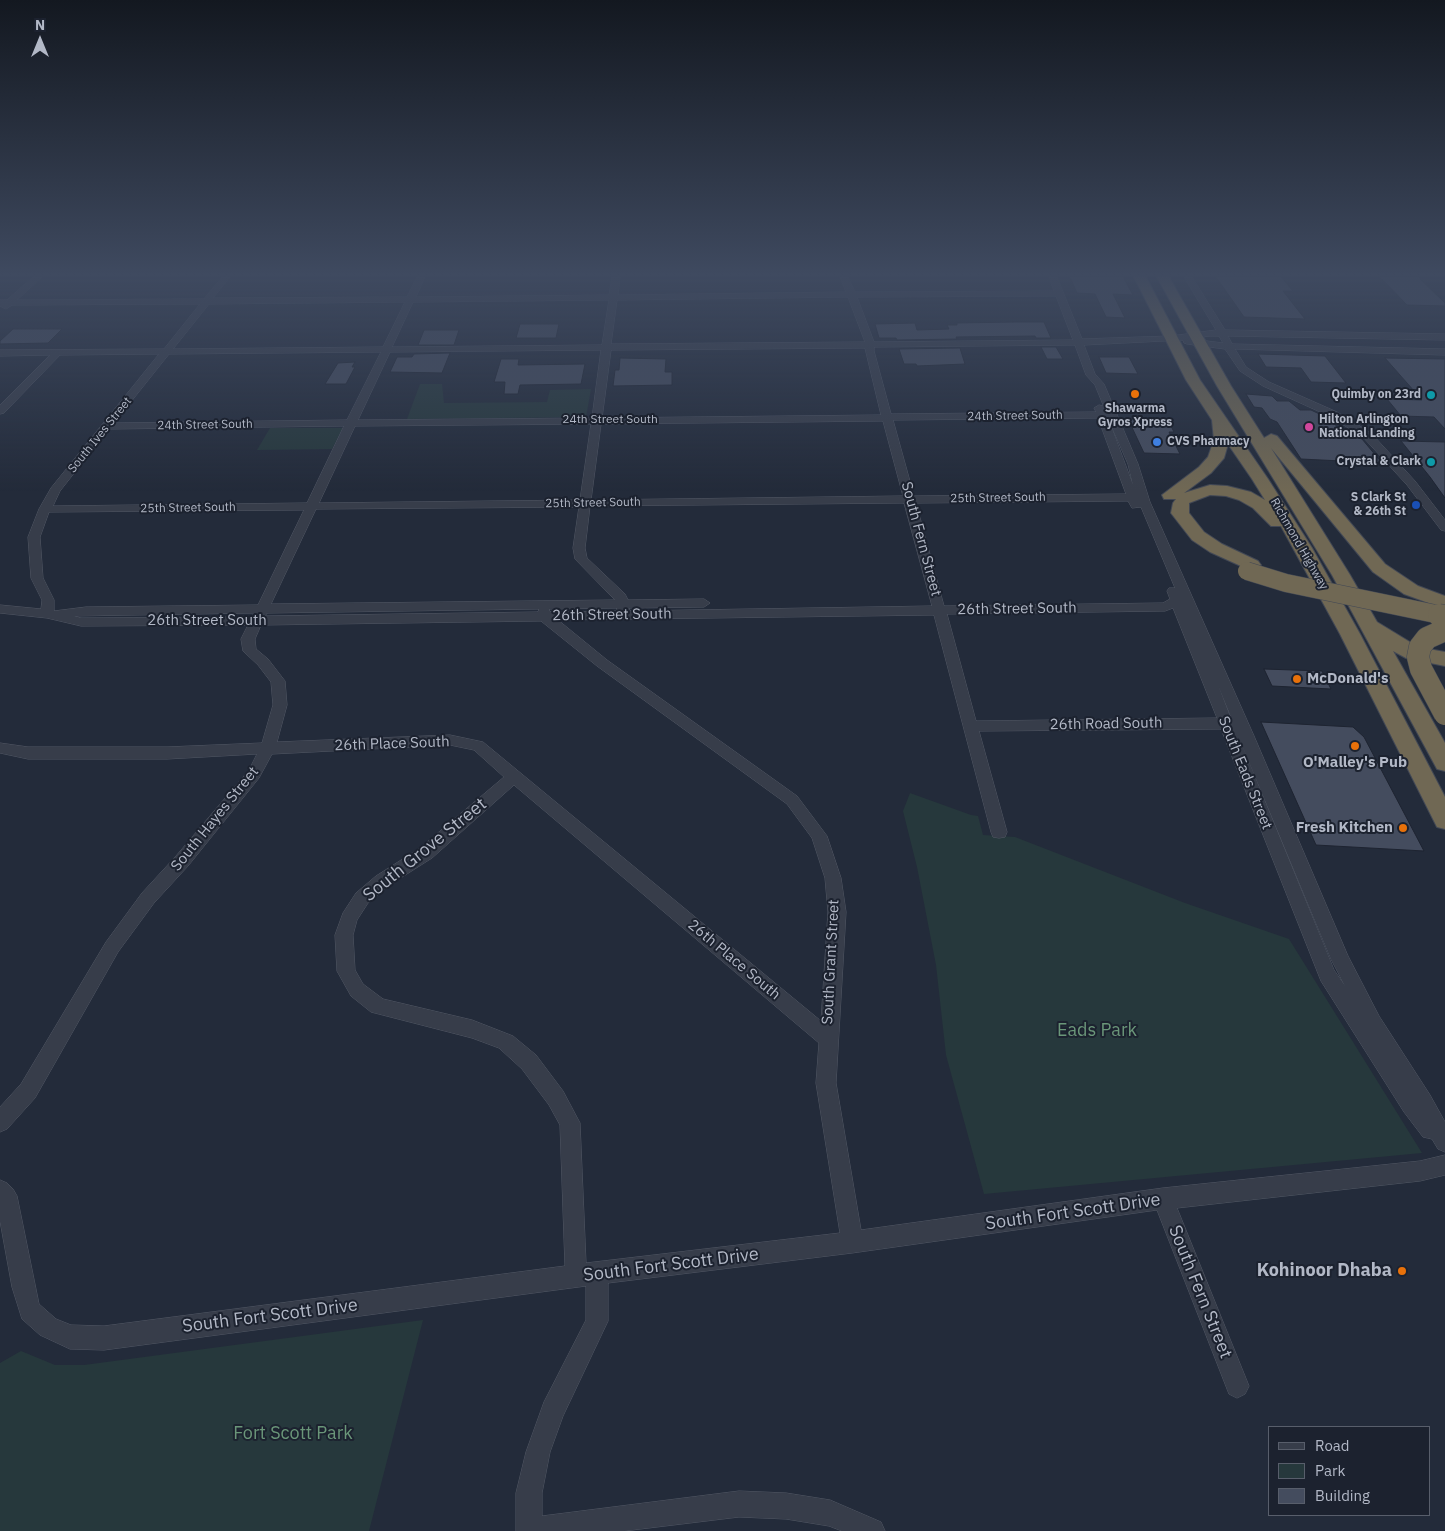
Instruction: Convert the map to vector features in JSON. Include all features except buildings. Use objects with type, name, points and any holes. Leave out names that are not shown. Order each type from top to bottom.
[{"type":"highway","name":"Richmond Highway","points":[[1188,348],[1193,380],[1260,479],[1303,548],[1346,627],[1445,820]]},
{"type":"highway","points":[[1192,348],[1234,421],[1262,448]]},
{"type":"highway","name":"Richmond Highway","points":[[1194,348],[1224,386],[1313,527],[1370,625],[1445,763]]},
{"type":"highway","points":[[1224,386],[1379,568],[1411,590],[1445,603]]},
{"type":"highway","points":[[1220,420],[1222,440],[1216,458],[1205,470],[1172,492],[1166,501],[1166,510],[1173,525],[1190,542],[1214,557],[1250,568],[1286,583],[1445,616]]},
{"type":"highway","points":[[1303,548],[1264,508],[1244,496],[1227,491],[1210,490],[1184,499],[1180,508],[1180,513],[1191,530],[1216,548],[1250,568],[1445,608]]},
{"type":"highway","points":[[1370,625],[1407,650],[1421,655],[1445,659]]},
{"type":"highway","points":[[1445,630],[1427,638],[1420,647],[1418,657],[1421,669],[1445,714]]},
{"type":"street","name":"South Ives Street","points":[[47,614],[48,600],[37,578],[34,537],[44,509],[55,490],[169,348]]},
{"type":"street","points":[[0,353],[500,348]]},
{"type":"street","points":[[606,348],[579,548],[581,559],[621,597],[624,610]]},
{"type":"street","name":"South Fern Street","points":[[869,348],[999,832]]},
{"type":"street","name":"South Eads Street","points":[[1081,348],[1091,375],[1089,384],[1107,416],[1137,497],[1233,724],[1292,845],[1340,959],[1382,1038],[1423,1102],[1445,1142]]},
{"type":"street","points":[[1230,348],[1240,365],[1260,381],[1341,418],[1367,435],[1411,483],[1445,528]]},
{"type":"street","points":[[1317,348],[1445,352]]},
{"type":"street","name":"South Hayes Street","points":[[0,1122],[28,1091],[117,940],[148,898],[182,861],[254,774],[266,749],[280,705],[278,680],[250,651],[248,639],[387,350]]},
{"type":"street","points":[[0,411],[57,352]]},
{"type":"street","name":"24th Street South","points":[[108,426],[352,422],[1107,416]]},
{"type":"street","name":"25th Street South","points":[[44,509],[1137,497]]},
{"type":"street","name":"26th Street South","points":[[0,609],[47,614],[81,622],[260,615],[938,605],[1165,607],[1182,601]]},
{"type":"street","name":"South Grant Street","points":[[543,611],[602,663],[792,800],[818,836],[833,878],[837,912],[826,1083],[852,1242]]},
{"type":"street","name":"South Eads Street","points":[[1233,724],[1273,844],[1327,975],[1411,1105],[1445,1148]]},
{"type":"street","name":"26th Road South","points":[[971,726],[1233,724]]},
{"type":"street","name":"26th Place South","points":[[0,748],[28,753],[167,753],[450,740],[478,746],[828,1039]]},
{"type":"street","name":"South Grove Street","points":[[515,776],[426,854],[382,881],[362,898],[349,918],[344,935],[346,971],[357,990],[378,1006],[472,1029],[506,1042],[529,1062],[556,1098],[570,1123],[587,1275]]},
{"type":"street","points":[[1273,844],[1292,845]]},
{"type":"street","name":"South Fort Scott Drive","points":[[0,1190],[6,1196],[22,1287],[30,1311],[48,1327],[70,1337],[104,1338],[852,1242],[1163,1199],[1420,1171],[1445,1165]]},
{"type":"street","name":"South Fern Street","points":[[1163,1199],[1237,1386]]},
{"type":"street","points":[[587,1275],[597,1321],[553,1411],[538,1452],[529,1493],[529,1530],[739,1504],[786,1506],[830,1513],[872,1531]]},
{"type":"green space","points":[[420,384],[442,384],[444,403],[547,402],[550,390],[591,389],[586,417],[407,419]]},
{"type":"green space","points":[[270,428],[343,428],[332,449],[257,450]]},
{"type":"green space","name":"Eads Park","points":[[910,793],[978,816],[983,835],[1015,837],[1185,903],[1289,939],[1422,1153],[984,1194],[946,1055],[936,965],[917,867],[903,811]]},
{"type":"green space","name":"Fort Scott Park","points":[[423,1320],[369,1531],[0,1531],[0,1363],[21,1351],[55,1365],[84,1365]]},
{"type":"place","name":"Shawarma Gyros Xpress","points":[[1135,394]]},
{"type":"place","name":"Quimby on 23rd","points":[[1431,395]]},
{"type":"place","name":"Hilton Arlington National Landing","points":[[1309,427]]},
{"type":"place","name":"CVS Pharmacy","points":[[1157,442]]},
{"type":"place","name":"Crystal & Clark","points":[[1431,462]]},
{"type":"place","name":"S Clark St & 26th St","points":[[1416,505]]},
{"type":"place","name":"McDonald's","points":[[1297,679]]},
{"type":"place","name":"O'Malley's Pub","points":[[1355,746]]},
{"type":"place","name":"Fresh Kitchen","points":[[1403,828]]},
{"type":"place","name":"Kohinoor Dhaba","points":[[1402,1271]]}]
